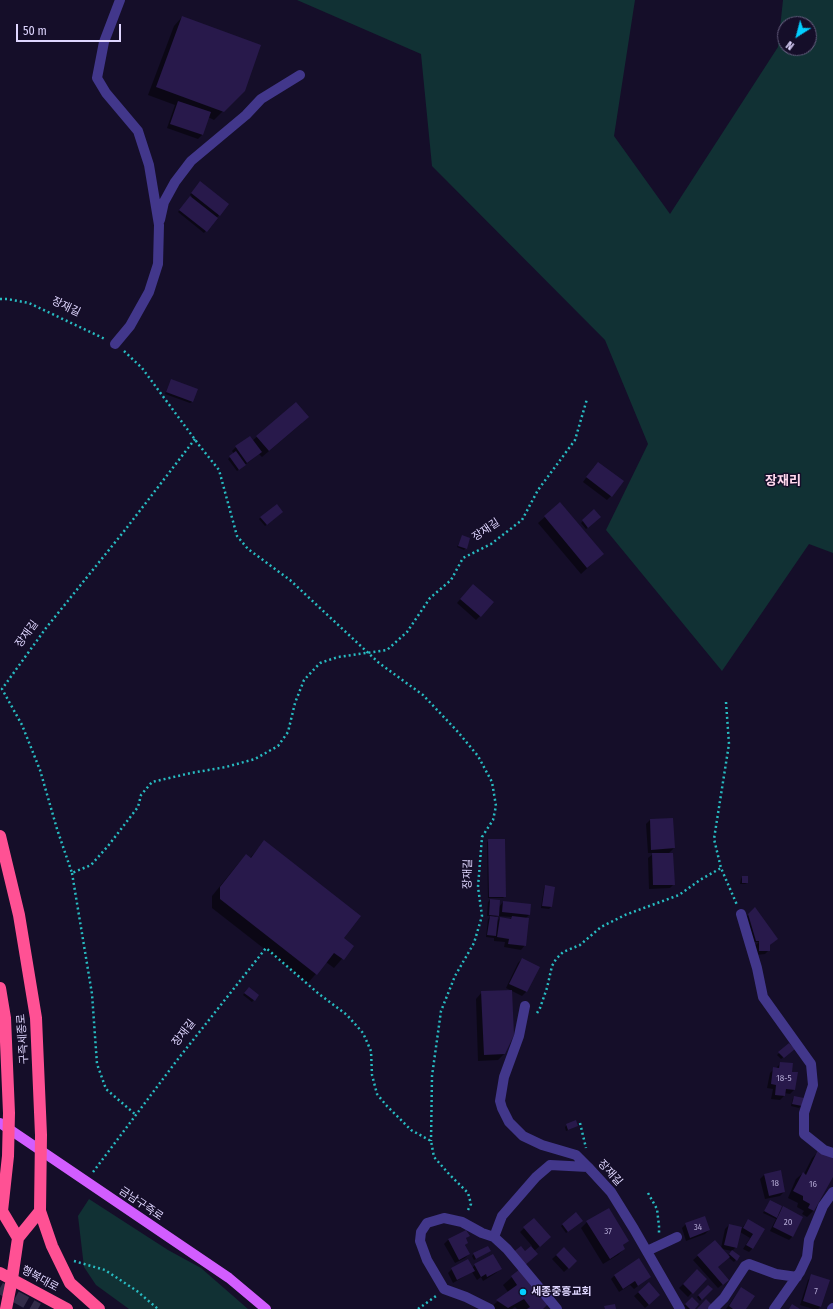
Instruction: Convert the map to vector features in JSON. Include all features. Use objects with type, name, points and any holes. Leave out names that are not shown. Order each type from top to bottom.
[{"type":"highway","name":"구즉세종로","points":[[0,836],[19,915],[36,1018],[41,1135],[40,1211]]},
{"type":"highway","name":"구즉세종로","points":[[0,988],[5,1018],[9,1113],[8,1161],[2,1211],[18,1238]]},
{"type":"highway","points":[[0,1178],[8,1161]]},
{"type":"highway","points":[[6,1309],[18,1238],[40,1211]]},
{"type":"highway","points":[[40,1211],[52,1246],[70,1283],[99,1309]]},
{"type":"highway","name":"행복대로","points":[[0,1273],[66,1309]]},
{"type":"main road","name":"금남구즉로","points":[[0,1123],[229,1278],[266,1309]]},
{"type":"street","points":[[120,0],[104,42],[97,78],[106,93],[138,131],[149,165],[159,226]]},
{"type":"street","points":[[115,344],[130,326],[149,292],[158,264],[159,226],[164,202],[175,182],[191,161],[246,115],[261,99],[300,75]]},
{"type":"street","points":[[741,914],[757,968],[763,997],[811,1064],[813,1085],[804,1113],[804,1134],[824,1150],[833,1153]]},
{"type":"street","points":[[525,1006],[519,1036],[504,1077],[500,1101],[502,1108],[509,1122],[523,1136],[542,1145],[576,1155],[588,1166]]},
{"type":"street","name":"장재길","points":[[494,1237],[502,1216],[536,1176],[550,1165],[588,1166],[611,1192],[680,1309]]},
{"type":"street","points":[[774,1309],[797,1277],[807,1257],[809,1240],[823,1206],[833,1192]]},
{"type":"street","points":[[490,1309],[466,1297],[444,1289],[427,1260],[420,1241],[421,1232],[427,1223],[444,1218],[462,1222],[482,1233],[494,1237],[507,1249],[557,1309]]},
{"type":"street","points":[[646,1251],[677,1237]]},
{"type":"street","points":[[712,1309],[724,1298],[745,1266],[749,1264],[776,1274],[797,1277]]},
{"type":"path","name":"장재길","points":[[0,299],[29,303],[115,344],[142,368],[219,470],[237,536],[248,549],[290,580],[379,663],[423,696],[458,732],[478,756],[492,782],[496,806],[493,820],[482,837],[478,887],[482,916],[474,943],[455,976],[441,1010],[432,1076],[431,1141],[434,1157],[468,1192],[471,1204],[462,1222]]},
{"type":"path","name":"장재길","points":[[72,873],[91,865],[95,861],[138,807],[141,795],[152,782],[191,772],[226,767],[256,759],[278,746],[288,732],[295,703],[304,680],[320,663],[338,657],[387,650],[402,637],[430,598],[451,580],[463,558],[491,544],[522,520],[538,490],[575,440],[587,399]]},
{"type":"path","name":"장재길","points":[[136,1115],[106,1089],[97,1064],[92,994],[72,873],[57,829],[40,770],[22,725],[2,689],[46,628],[195,440]]},
{"type":"path","points":[[726,702],[729,744],[714,840],[721,868],[741,914]]},
{"type":"path","points":[[536,1014],[542,1001],[552,966],[563,952],[580,945],[601,926],[625,915],[679,895],[700,880],[721,868]]},
{"type":"path","name":"장재길","points":[[86,1181],[178,1059],[266,948],[319,994],[348,1015],[363,1033],[371,1051],[372,1075],[377,1094],[411,1130],[431,1141]]},
{"type":"path","points":[[648,1193],[657,1209],[659,1226],[657,1245]]},
{"type":"path","points":[[66,1276],[72,1261],[105,1270],[131,1287],[158,1309]]},
{"type":"path","points":[[418,1309],[444,1289]]},
{"type":"green space","points":[[297,0],[635,0],[614,136],[670,214],[777,49],[777,56],[817,56],[817,16],[781,16],[783,0],[833,0],[833,553],[809,544],[722,671],[606,530],[648,444],[605,340],[432,166],[421,54]]},
{"type":"green space","points":[[89,1199],[168,1250],[201,1268],[248,1309],[129,1309],[96,1285],[84,1267],[78,1216]]},
{"type":"building","points":[[182,16],[261,45],[245,91],[224,112],[156,87]]},
{"type":"building","points":[[178,101],[211,112],[203,135],[170,124]]},
{"type":"building","points":[[200,181],[229,204],[220,216],[191,193]]},
{"type":"building","points":[[190,196],[218,218],[207,232],[179,210]]},
{"type":"building","points":[[171,379],[198,389],[193,402],[166,392]]},
{"type":"building","points":[[296,402],[309,417],[269,451],[256,436]]},
{"type":"building","points":[[250,436],[262,452],[247,463],[235,446]]},
{"type":"building","points":[[236,451],[246,465],[239,470],[229,456]]},
{"type":"building","points":[[598,462],[624,481],[612,497],[586,477]]},
{"type":"building","points":[[560,502],[604,554],[587,568],[544,516]]},
{"type":"building","points":[[277,504],[283,512],[267,525],[260,517]]},
{"type":"building","points":[[594,509],[601,517],[588,528],[582,520]]},
{"type":"building","points":[[462,535],[470,538],[467,549],[458,546]]},
{"type":"building","points":[[473,584],[494,602],[481,617],[460,599]]},
{"type":"building","points":[[673,818],[675,848],[651,850],[650,819]]},
{"type":"building","points":[[488,839],[505,839],[506,897],[489,897]]},
{"type":"building","points":[[264,840],[361,916],[344,938],[354,946],[344,960],[334,953],[317,975],[220,899],[220,887],[246,854],[251,858]]},
{"type":"building","points":[[652,853],[673,853],[675,885],[653,885]]},
{"type":"building","points":[[742,876],[748,876],[748,883],[742,883]]},
{"type":"building","points":[[545,885],[555,887],[552,907],[542,906]]},
{"type":"building","points":[[490,899],[500,900],[499,916],[489,915]]},
{"type":"building","points":[[503,901],[531,904],[530,915],[502,912]]},
{"type":"building","points":[[755,907],[778,939],[770,945],[770,951],[759,951],[759,941],[756,941],[748,914]]},
{"type":"building","points":[[490,916],[498,917],[496,936],[487,935]]},
{"type":"building","points":[[512,916],[529,918],[526,946],[508,944],[509,939],[497,937],[500,917],[511,919]]},
{"type":"building","points":[[522,958],[540,967],[527,992],[509,984]]},
{"type":"building","points":[[249,987],[259,995],[255,1001],[244,993]]},
{"type":"building","points":[[512,990],[514,1035],[505,1054],[484,1055],[481,991]]},
{"type":"building","points":[[789,1043],[795,1049],[784,1058],[778,1052]]},
{"type":"building","points":[[780,1062],[793,1063],[792,1072],[798,1072],[795,1090],[786,1089],[785,1096],[775,1095],[776,1085],[771,1084],[773,1067],[779,1068]]},
{"type":"building","points":[[794,1096],[804,1098],[802,1106],[792,1104]]},
{"type":"building","points":[[576,1120],[578,1126],[568,1130],[566,1124]]},
{"type":"building","points":[[818,1150],[833,1158],[833,1177],[814,1211],[808,1208],[810,1204],[803,1200],[803,1196],[793,1191],[803,1172],[806,1175]]},
{"type":"building","points":[[781,1170],[785,1192],[769,1196],[764,1174]]},
{"type":"building","points":[[770,1200],[782,1206],[777,1218],[764,1211]]},
{"type":"building","points":[[783,1206],[803,1217],[793,1237],[773,1227]]},
{"type":"building","points":[[609,1208],[629,1241],[623,1245],[625,1249],[610,1259],[586,1221]]},
{"type":"building","points":[[576,1212],[583,1221],[568,1232],[562,1224]]},
{"type":"building","points":[[705,1216],[710,1230],[690,1238],[685,1223]]},
{"type":"building","points":[[534,1218],[551,1237],[540,1247],[523,1227]]},
{"type":"building","points":[[748,1219],[765,1229],[753,1249],[746,1245],[753,1234],[743,1228]]},
{"type":"building","points":[[729,1224],[742,1227],[737,1248],[724,1245]]},
{"type":"building","points":[[466,1230],[470,1236],[466,1238],[468,1243],[465,1245],[470,1254],[459,1260],[448,1239]]},
{"type":"building","points":[[715,1240],[730,1257],[718,1267],[729,1280],[723,1285],[697,1255]]},
{"type":"building","points":[[488,1246],[491,1251],[476,1259],[473,1253]]},
{"type":"building","points":[[521,1246],[525,1251],[531,1246],[538,1254],[524,1266],[512,1253]]},
{"type":"building","points":[[564,1247],[577,1261],[569,1269],[556,1255]]},
{"type":"building","points":[[732,1250],[740,1256],[737,1261],[729,1254]]},
{"type":"building","points":[[493,1254],[502,1269],[487,1277],[486,1274],[481,1277],[474,1264]]},
{"type":"building","points":[[639,1258],[651,1277],[638,1286],[635,1281],[623,1289],[614,1275]]},
{"type":"building","points":[[468,1259],[475,1271],[457,1280],[451,1268]]},
{"type":"building","name":"세종중흥교회","points":[[520,1269],[549,1303],[543,1309],[527,1309],[530,1307],[524,1299],[508,1308],[496,1300],[517,1285],[511,1276]]},
{"type":"building","points":[[697,1269],[707,1279],[693,1294],[683,1284]]},
{"type":"building","points":[[811,1274],[830,1280],[821,1307],[803,1301]]},
{"type":"building","points":[[649,1282],[660,1295],[649,1305],[638,1292]]},
{"type":"building","points":[[708,1285],[713,1289],[702,1300],[698,1295]]},
{"type":"building","points":[[741,1287],[755,1296],[746,1309],[733,1309],[729,1306]]},
{"type":"building","points":[[692,1297],[699,1304],[695,1309],[690,1309],[685,1304]]},
{"type":"building","points":[[706,1299],[712,1305],[708,1309],[697,1309]]},
{"type":"building","points":[[615,1304],[616,1309],[605,1309],[604,1306]]},
{"type":"building","points":[[792,1304],[800,1309],[789,1309]]},
{"type":"tunnel","points":[[0,1288],[38,1309]]},
{"type":"place","name":"세종중흥교회","points":[[523,1292]]},
{"type":"district","name":"장재리","points":[[783,481]]}]
